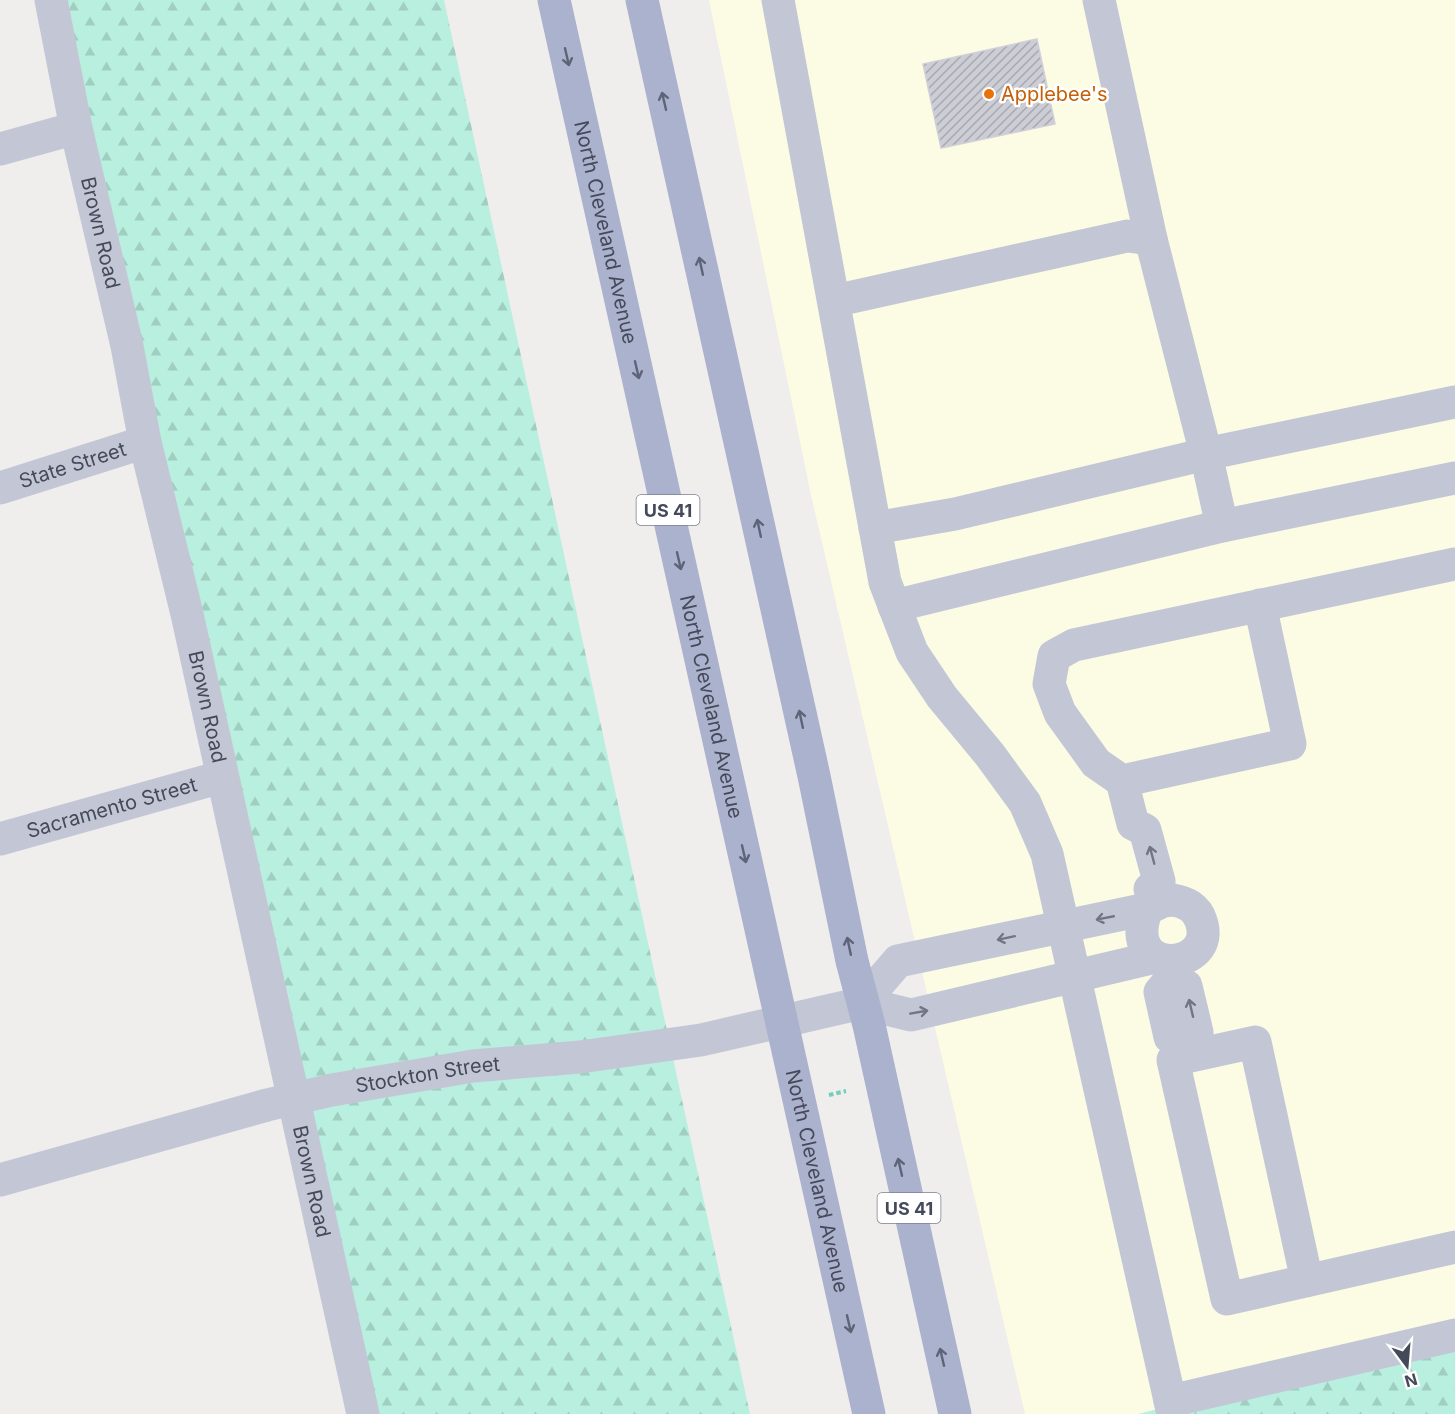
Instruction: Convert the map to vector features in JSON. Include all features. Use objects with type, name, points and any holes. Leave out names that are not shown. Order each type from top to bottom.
[{"type":"main road","name":"North Cleveland Avenue","points":[[554,0],[869,1414]]},
{"type":"main road","points":[[635,0],[652,46]]},
{"type":"main road","name":"US 41","points":[[642,0],[862,1003],[955,1414]]},
{"type":"street","name":"Brown Road","points":[[51,0],[75,128],[127,346],[145,442],[187,614],[221,777],[363,1414]]},
{"type":"street","points":[[778,0],[885,582],[912,652],[942,697],[990,755],[1025,803],[1047,854],[1172,1408],[1455,1335]]},
{"type":"street","points":[[1099,0],[1151,239],[1222,526]]},
{"type":"street","points":[[0,149],[75,128]]},
{"type":"street","points":[[834,301],[1127,236],[1151,239]]},
{"type":"street","points":[[875,528],[1001,504],[1206,454],[1455,402]]},
{"type":"street","name":"State Street","points":[[0,488],[145,442]]},
{"type":"street","points":[[894,606],[1222,526],[1455,478]]},
{"type":"street","points":[[1455,564],[1074,645],[1054,656],[1049,684],[1060,713],[1096,763],[1122,781],[1133,824],[1145,830],[1159,881],[1150,901],[1141,932],[1148,951],[1186,986],[1197,1032],[1187,1050],[1173,1060],[1227,1299],[1455,1247]]},
{"type":"street","points":[[1122,781],[1290,744],[1260,605]]},
{"type":"street","name":"Sacramento Street","points":[[0,839],[221,777]]},
{"type":"street","points":[[1173,900],[1184,902],[1199,915],[1203,924],[1203,935],[1194,953],[1164,966],[1075,976],[911,1015],[862,1003],[897,961],[1063,926],[1150,901],[1173,900]]},
{"type":"street","name":"Stockton Street","points":[[0,1180],[293,1098],[453,1069],[580,1057],[701,1040],[862,1003]]},
{"type":"street","points":[[1187,1050],[1255,1042],[1307,1281]]},
{"type":"shaded area","points":[[709,0],[1455,0],[1455,1336],[1138,1414],[1025,1414],[811,495]]},
{"type":"green space","points":[[42,0],[444,0],[750,1414],[355,1414]]},
{"type":"green space","points":[[1455,1336],[1455,1414],[1138,1414]]},
{"type":"building","name":"Applebee's","points":[[1037,39],[1055,124],[941,148],[923,64]]},
{"type":"place","name":"Applebee's","points":[[989,94]]}]
